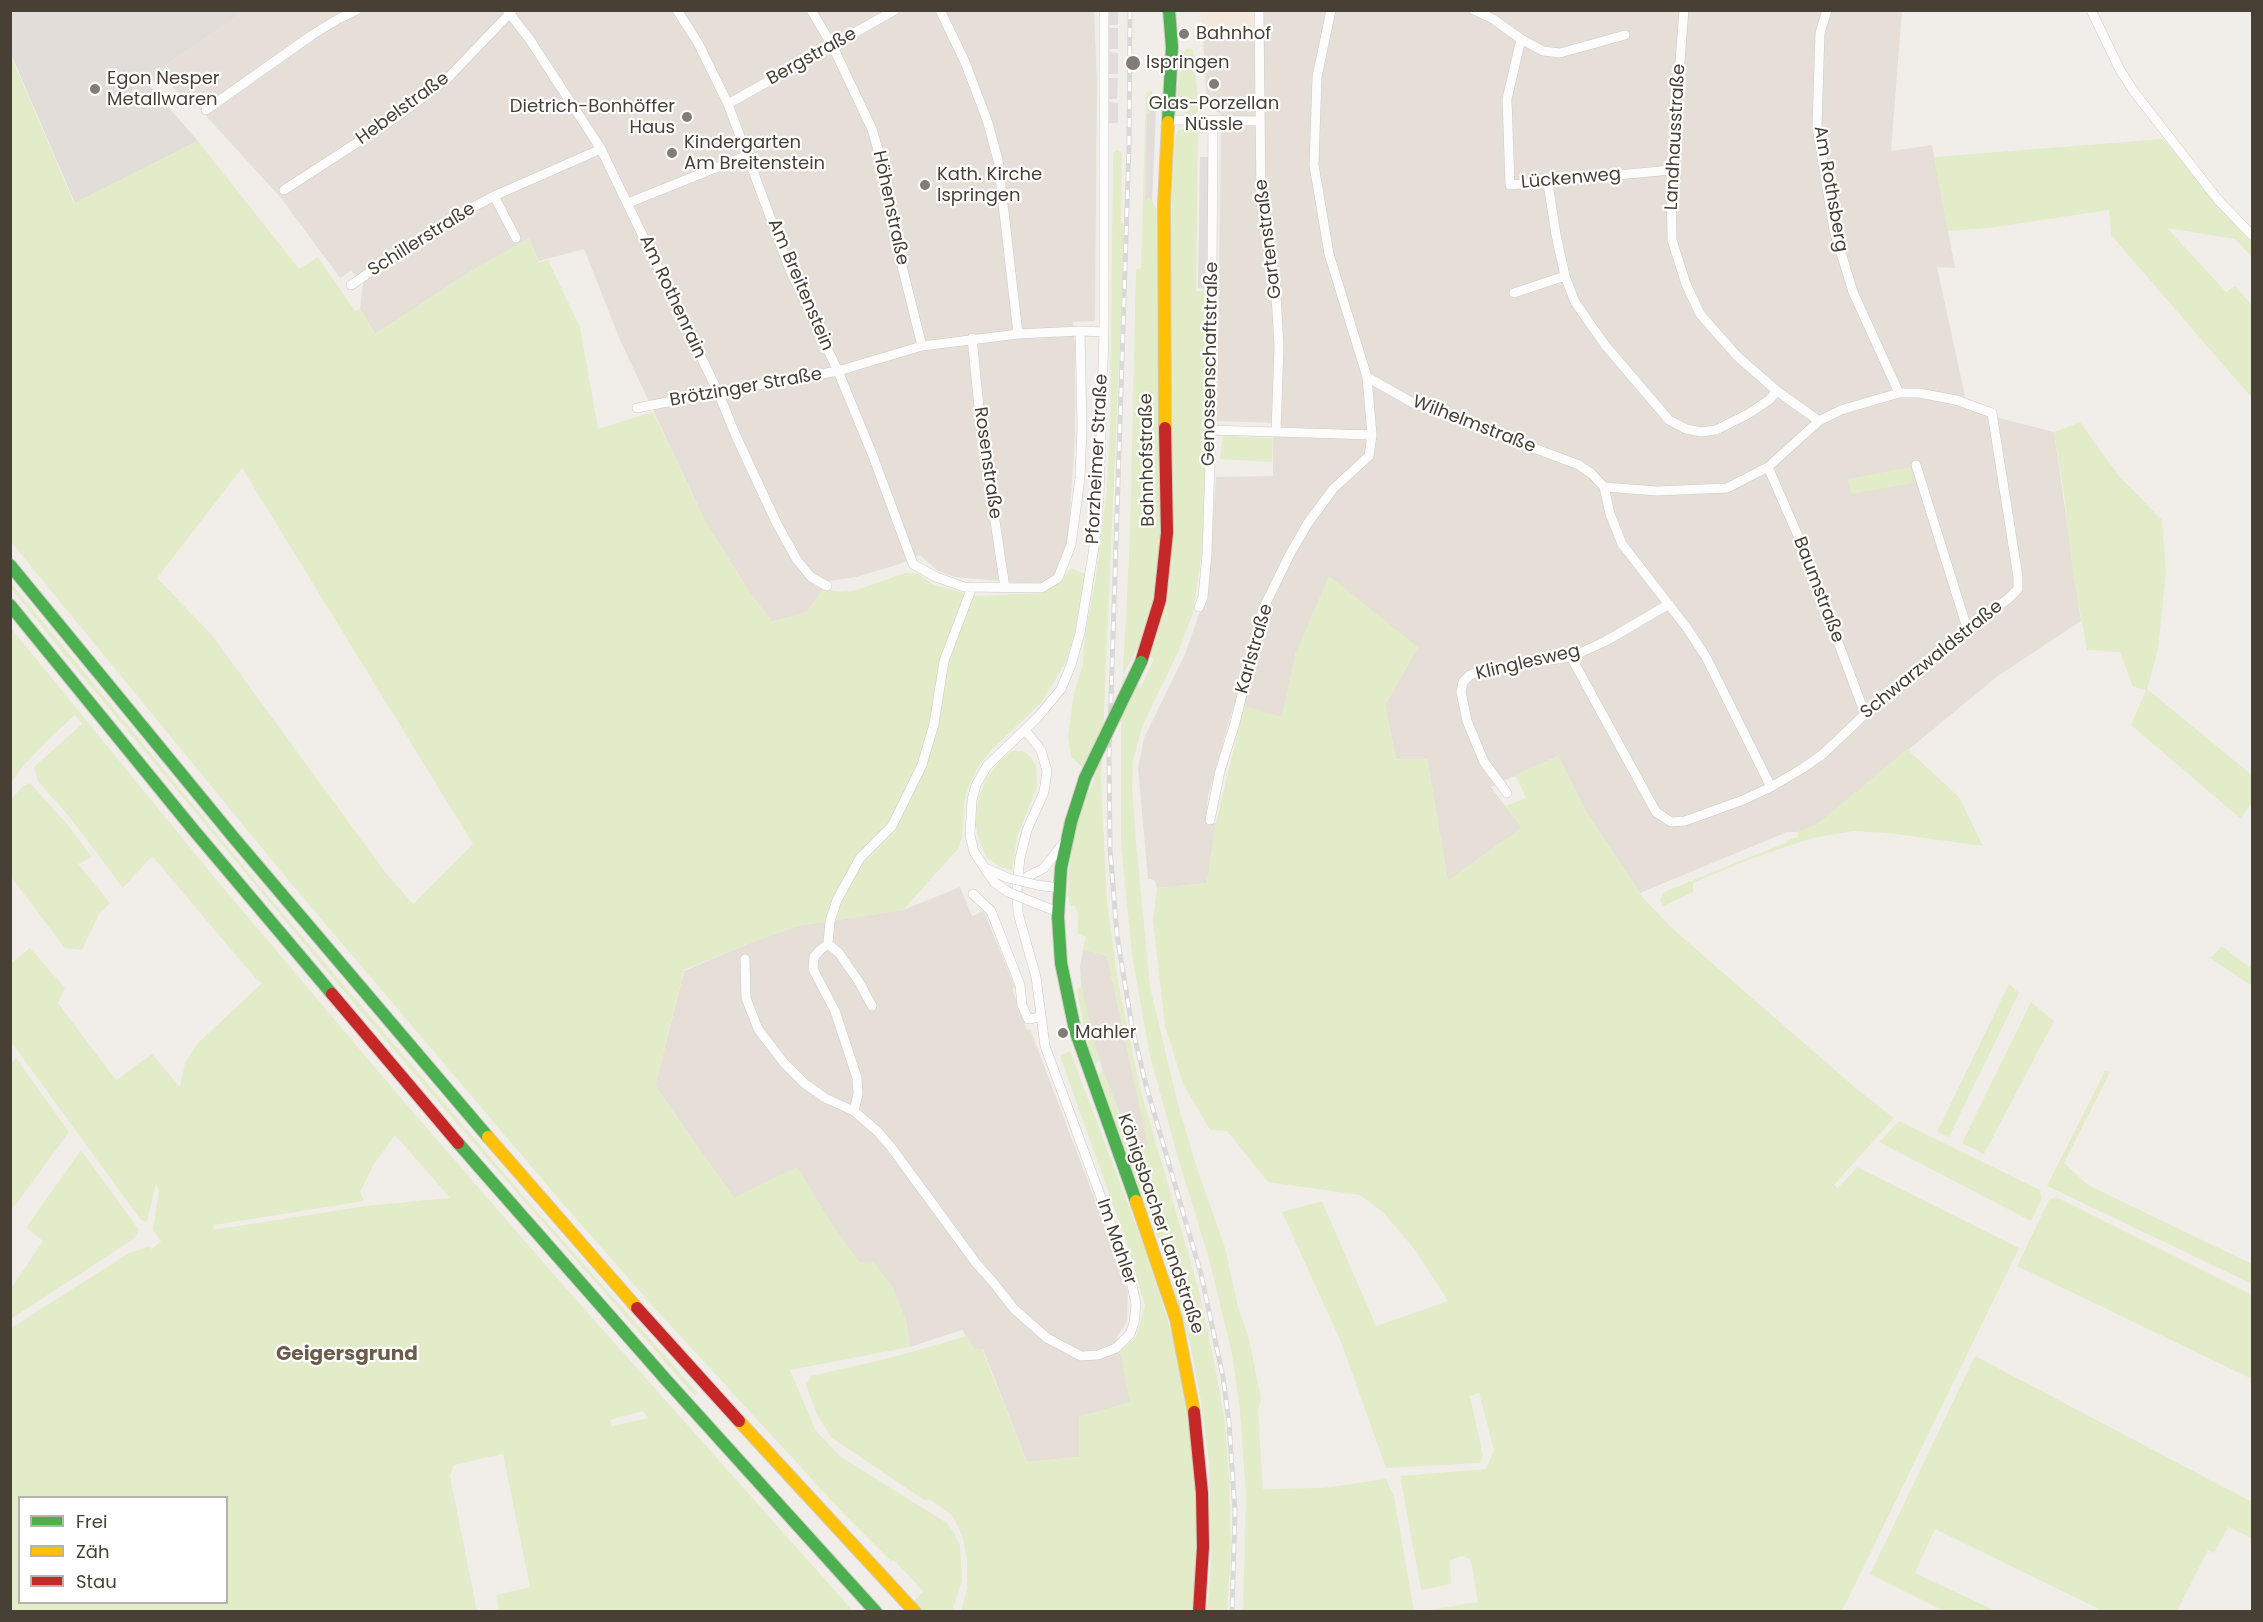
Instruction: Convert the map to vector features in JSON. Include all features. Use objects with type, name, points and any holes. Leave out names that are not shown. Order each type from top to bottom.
[{"type":"main road","name":"Bahnhofstraße","points":[[1059,888],[1066,840],[1085,778],[1142,662],[1160,600],[1167,533],[1163,316],[1164,204],[1172,47],[1169,10]]},
{"type":"main road","points":[[10,565],[234,838],[566,1229],[731,1414],[915,1611]]},
{"type":"main road","points":[[10,605],[192,828],[446,1129],[668,1382],[874,1610]]},
{"type":"main road","name":"Königsbacher Landstraße","points":[[1059,888],[1061,963],[1075,1030],[1160,1270],[1176,1319],[1187,1367],[1196,1422],[1202,1493],[1203,1547],[1199,1611]]},
{"type":"street","points":[[207,110],[312,35],[357,10]]},
{"type":"street","name":"Am Breitenstein","points":[[677,10],[698,43],[728,104],[790,270],[838,371],[913,564],[936,577],[964,587],[972,587]]},
{"type":"street","name":"Höhenstraße","points":[[812,10],[832,45],[872,129],[888,185],[896,242],[922,346]]},
{"type":"street","name":"Bergstraße","points":[[728,104],[895,10]]},
{"type":"street","points":[[940,10],[965,62],[987,120],[998,160],[1018,334]]},
{"type":"street","name":"Pforzheimer Straße","points":[[1058,912],[1008,892],[994,882],[974,852],[969,817],[976,785],[987,766],[1025,730],[1061,689],[1080,633],[1095,541],[1099,496],[1104,332],[1104,10]]},
{"type":"street","name":"Gartenstraße","points":[[1259,10],[1261,202],[1275,277],[1278,335],[1276,432]]},
{"type":"street","points":[[1331,10],[1317,76],[1314,165],[1329,254],[1367,377]]},
{"type":"street","points":[[1474,10],[1493,19],[1543,51],[1560,53],[1625,35]]},
{"type":"street","name":"Landhausstraße","points":[[1684,10],[1671,170],[1672,240],[1686,284],[1700,314],[1737,356],[1777,391],[1819,421]]},
{"type":"street","name":"Am Rothsberg","points":[[1827,10],[1820,33],[1817,126],[1834,230],[1853,292],[1899,393]]},
{"type":"street","points":[[2091,10],[2105,42],[2135,93],[2219,201],[2253,235]]},
{"type":"street","name":"Am Rothenrain","points":[[510,11],[601,149],[628,202],[759,485],[797,560],[811,577],[826,586]]},
{"type":"street","name":"Hebelstraße","points":[[284,189],[398,116],[446,80],[510,11]]},
{"type":"street","name":"Lückenweg","points":[[1521,39],[1507,99],[1510,185],[1671,170]]},
{"type":"street","points":[[1170,120],[1260,121]]},
{"type":"street","name":"Genossenschaftstraße","points":[[1199,607],[1203,597],[1207,554],[1211,430],[1213,121]]},
{"type":"street","name":"Schillerstraße","points":[[351,285],[440,225],[494,196],[601,149]]},
{"type":"street","points":[[628,202],[748,155]]},
{"type":"street","points":[[1548,183],[1565,276],[1575,302],[1605,345],[1669,420],[1686,429],[1701,432],[1716,430],[1748,414],[1777,391]]},
{"type":"street","name":"Schillerstraße","points":[[494,196],[516,238]]},
{"type":"street","points":[[1514,293],[1565,276]]},
{"type":"street","points":[[828,944],[830,921],[837,900],[860,858],[892,826],[922,765],[934,724],[944,661],[972,587],[1042,588],[1058,578],[1071,545],[1080,478],[1082,428],[1080,331]]},
{"type":"street","name":"Brötzinger Straße","points":[[637,408],[838,371],[922,346],[1018,334],[1104,332]]},
{"type":"street","name":"Rosenstraße","points":[[972,338],[981,427],[1005,588]]},
{"type":"street","name":"Karlstraße","points":[[1210,820],[1220,771],[1235,723],[1263,609],[1291,552],[1308,524],[1333,489],[1369,456],[1372,435],[1367,377]]},
{"type":"street","name":"Wilhelmstraße","points":[[1367,377],[1413,403],[1578,465],[1604,487]]},
{"type":"street","points":[[1771,787],[1706,657],[1688,628],[1622,544],[1610,514],[1604,487],[1657,491],[1727,488],[1768,467],[1819,421],[1858,404],[1899,393]]},
{"type":"street","name":"Schwarzwaldstraße","points":[[1571,657],[1656,812],[1671,822],[1704,815],[1771,787],[1823,754],[1865,714],[1967,628],[2008,599],[2018,589],[1992,413],[1956,400],[1920,393],[1899,393]]},
{"type":"street","points":[[1211,430],[1372,435]]},
{"type":"street","points":[[1916,465],[1967,628]]},
{"type":"street","name":"Baumstraße","points":[[1768,467],[1799,538],[1865,714]]},
{"type":"street","name":"Klinglesweg","points":[[1506,792],[1484,762],[1467,721],[1461,692],[1463,682],[1470,675],[1483,670],[1571,657],[1606,641],[1668,604]]},
{"type":"street","name":"Im Mahler","points":[[745,959],[746,998],[758,1029],[804,1083],[825,1098],[854,1111],[878,1132],[976,1263],[1014,1309],[1047,1338],[1081,1356],[1098,1355],[1116,1348],[1130,1334],[1134,1323],[1136,1304],[1130,1276],[1045,1046],[1036,977],[1018,913],[1017,885],[1021,850],[1044,792],[1047,771],[1041,750],[1025,730]]},
{"type":"street","points":[[1019,881],[1044,868],[1066,840]]},
{"type":"street","points":[[983,867],[1008,878],[1059,888]]},
{"type":"street","points":[[973,894],[991,911],[1020,985],[1022,1005],[1028,1019],[1041,1017]]},
{"type":"street","points":[[828,944],[839,953],[872,1006]]},
{"type":"street","points":[[828,944],[814,957],[813,969],[835,1011],[855,1070],[858,1094],[854,1111]]},
{"type":"shaded area","points":[[1263,10],[1902,11],[1891,151],[1932,145],[1955,268],[1937,267],[1968,410],[2054,432],[2081,621],[1998,676],[1818,824],[1798,832],[1787,832],[1640,893],[1585,810],[1558,756],[1491,787],[1522,828],[1448,881],[1427,759],[1396,759],[1385,705],[1418,647],[1296,652],[1282,718],[1234,704],[1208,796],[1206,821],[1216,823],[1207,883],[1157,888],[1154,880],[1148,879],[1138,768],[1144,738],[1185,654],[1208,589],[1216,477],[1273,476],[1273,423],[1217,421],[1221,114],[1207,106],[1203,40],[1263,36]]},
{"type":"shaded area","name":"Egon Nesper Metallwaren","points":[[10,11],[245,11],[166,65],[162,75],[148,84],[198,141],[75,203],[11,54]]},
{"type":"shaded area","points":[[245,11],[1094,11],[1097,80],[1095,321],[1073,322],[1075,435],[1068,544],[1055,576],[1041,585],[954,577],[938,571],[920,555],[900,564],[856,577],[829,581],[807,612],[772,622],[750,593],[705,521],[620,340],[584,249],[539,261],[529,239],[473,270],[375,334],[360,309],[363,283],[351,271],[340,278],[281,198],[197,106],[192,108],[162,75],[166,65]]},
{"type":"shaded area","points":[[1109,11],[1118,11],[1118,25],[1109,25],[1110,28],[1118,28],[1118,49],[1110,49],[1109,52],[1118,53],[1118,74],[1109,74],[1109,78],[1118,78],[1117,99],[1109,99],[1109,102],[1118,103],[1118,123],[1108,123]]},
{"type":"shaded area","points":[[1200,11],[1253,11],[1253,37],[1203,40]]},
{"type":"shaded area","points":[[1156,107],[1152,201],[1149,197],[1145,201],[1147,114]]},
{"type":"shaded area","points":[[1200,157],[1209,157],[1206,289],[1198,288]]},
{"type":"shaded area","points":[[960,887],[972,916],[984,911],[1015,987],[1012,989],[1027,1030],[1030,1029],[1128,1292],[1127,1321],[1117,1337],[1131,1402],[1079,1417],[1079,1457],[1027,1462],[983,1349],[974,1349],[962,1330],[910,1347],[906,1322],[892,1286],[859,1263],[797,1168],[734,1198],[655,1086],[684,971],[797,926],[903,910]]},
{"type":"shaded area","points":[[1083,949],[1107,956],[1148,1144],[1135,1152],[1102,1069],[1089,1024],[1081,985],[1080,967]]},
{"type":"green space","points":[[1186,49],[1193,49],[1199,111],[1194,115],[1184,113],[1178,107],[1176,98],[1182,57]]},
{"type":"green space","points":[[10,54],[74,203],[198,141],[299,269],[318,257],[355,311],[360,309],[375,334],[473,270],[529,238],[539,263],[548,260],[580,327],[598,429],[653,412],[705,521],[750,593],[772,622],[807,612],[823,589],[843,592],[856,590],[905,573],[919,574],[934,585],[976,596],[1044,593],[1061,580],[1071,568],[1085,574],[1074,637],[1066,662],[1041,703],[993,748],[979,766],[968,787],[964,803],[962,838],[958,849],[903,910],[797,926],[684,970],[655,1086],[734,1198],[797,1167],[831,1223],[859,1262],[874,1262],[892,1286],[906,1322],[910,1347],[790,1370],[816,1431],[841,1457],[947,1523],[954,1533],[960,1545],[962,1581],[952,1611],[905,1611],[923,1591],[894,1560],[891,1561],[843,1513],[659,1313],[564,1205],[289,881],[11,542]],"holes":[[[242,468],[473,844],[413,904],[385,872],[211,634],[157,578]]]},
{"type":"green space","points":[[1152,91],[1152,107],[1155,107],[1147,114],[1145,200],[1150,197],[1158,212],[1160,554],[1155,594],[1144,636],[1139,651],[1136,651],[1123,675],[1141,687],[1154,659],[1150,657],[1165,604],[1173,539],[1169,305],[1173,148],[1177,131],[1194,125],[1198,126],[1196,291],[1206,291],[1207,420],[1203,545],[1193,613],[1180,648],[1142,727],[1133,761],[1132,786],[1136,842],[1150,987],[1178,1104],[1195,1162],[1225,1248],[1238,1307],[1249,1339],[1261,1399],[1258,1412],[1263,1489],[1323,1488],[1386,1479],[1394,1497],[1414,1611],[1243,1611],[1246,1495],[1240,1411],[1232,1354],[1209,1259],[1150,1056],[1132,955],[1121,844],[1121,733],[1123,668],[1130,532],[1136,269],[1141,269],[1146,92]]},
{"type":"green space","points":[[2163,139],[2252,242],[2252,257],[2235,239],[2167,228],[2226,292],[2235,286],[2252,305],[2252,398],[2111,235],[2109,210],[1988,228],[1948,231],[1934,157]]},
{"type":"green space","points":[[1117,150],[1122,153],[1121,223],[1125,223],[1101,781],[1107,900],[1118,982],[1140,1088],[1199,1291],[1225,1423],[1231,1551],[1227,1611],[1207,1611],[1211,1565],[1209,1462],[1191,1348],[1167,1265],[1099,1076],[1102,1069],[1134,1152],[1143,1148],[1148,1144],[1107,956],[1083,949],[1086,937],[1078,934],[1078,914],[1075,906],[1070,906],[1068,895],[1069,867],[1076,822],[1088,789],[1090,790],[1095,779],[1071,757],[1068,736],[1074,693],[1083,664],[1085,634],[1095,582],[1107,490],[1110,427],[1113,153]]},
{"type":"green space","points":[[2080,422],[2119,476],[2162,520],[2166,572],[2158,650],[2147,689],[2252,775],[2252,802],[2241,819],[2131,725],[2146,690],[2133,687],[2120,652],[2087,650],[2073,574],[2054,432]]},
{"type":"green space","points":[[1223,436],[1273,438],[1272,462],[1220,459]]},
{"type":"green space","points":[[1911,467],[1913,483],[1851,494],[1848,479]]},
{"type":"green space","points":[[1329,576],[1418,647],[1385,705],[1396,759],[1427,759],[1448,880],[1522,828],[1505,806],[1526,798],[1515,775],[1558,756],[1585,810],[1644,899],[1674,930],[1858,1090],[1894,1118],[1834,1185],[1838,1188],[1857,1167],[2019,1248],[1842,1611],[1423,1611],[1478,1602],[1471,1560],[1462,1556],[1450,1561],[1451,1584],[1421,1590],[1400,1476],[1486,1469],[1494,1450],[1479,1393],[1470,1396],[1483,1455],[1480,1463],[1386,1468],[1341,1342],[1282,1212],[1322,1201],[1376,1326],[1448,1301],[1415,1250],[1384,1213],[1360,1195],[1268,1182],[1227,1131],[1210,1130],[1183,1084],[1165,1026],[1153,921],[1157,888],[1207,883],[1216,823],[1244,706],[1282,717],[1296,652]]},
{"type":"green space","points":[[10,582],[267,895],[525,1198],[697,1392],[694,1395],[336,982],[74,666],[11,588]]},
{"type":"green space","points":[[11,628],[210,872],[400,1097],[563,1285],[853,1611],[499,1611],[496,1595],[530,1587],[503,1454],[454,1465],[450,1476],[477,1611],[11,1611],[11,1328],[129,1253],[148,1247],[152,1249],[161,1241],[153,1230],[159,1190],[156,1184],[147,1222],[141,1220],[11,1042],[11,963],[30,948],[65,988],[58,1003],[116,1080],[152,1054],[180,1087],[185,1063],[197,1044],[262,983],[257,980],[152,856],[123,888],[71,819],[38,781],[34,767],[82,724],[75,715],[23,766],[11,783]],"holes":[[[395,1135],[450,1198],[365,1206],[213,1230],[214,1225],[364,1201],[360,1192],[374,1164]],[[643,1411],[648,1418],[612,1426],[610,1420]]]},
{"type":"green space","points":[[1907,749],[1959,797],[1983,846],[1888,833],[1853,831],[1813,838],[1750,859],[1693,883],[1693,892],[1664,906],[1660,901],[1664,892],[1785,843],[1792,838],[1798,838],[1798,832],[1818,824]]},
{"type":"green space","points":[[1012,751],[1023,751],[1031,757],[1036,766],[1037,787],[1017,837],[1012,870],[1001,867],[987,858],[979,841],[975,821],[979,796],[987,778],[1000,761]]},
{"type":"green space","points":[[30,783],[67,824],[92,857],[78,864],[110,903],[99,914],[82,950],[65,948],[11,877],[11,799],[23,786]]},
{"type":"green space","points":[[2222,946],[2249,967],[2252,963],[2252,986],[2210,958]]},
{"type":"green space","points":[[2009,984],[2019,993],[1949,1137],[1937,1132]]},
{"type":"green space","points":[[1081,985],[1099,1060],[1095,1064],[1088,1045],[1079,1002],[1077,989]]},
{"type":"green space","points":[[2031,1002],[2054,1021],[1984,1154],[1962,1143]]},
{"type":"green space","points":[[1070,1051],[1145,1249],[1183,1369],[1197,1488],[1195,1582],[1192,1611],[961,1611],[967,1589],[967,1559],[962,1535],[952,1515],[930,1500],[924,1500],[832,1438],[817,1415],[806,1385],[811,1376],[890,1358],[967,1336],[974,1349],[982,1349],[1027,1462],[1079,1457],[1079,1417],[1130,1402],[1120,1351],[1136,1337],[1145,1306],[1128,1247],[1060,1056]]},
{"type":"green space","points":[[16,1058],[69,1132],[11,1211],[10,1065]]},
{"type":"green space","points":[[2105,1071],[2110,1072],[2064,1163],[2088,1185],[2252,1264],[2252,1284],[2047,1186]]},
{"type":"green space","points":[[1899,1121],[2040,1190],[2042,1198],[2031,1221],[1879,1142]]},
{"type":"green space","points":[[81,1150],[139,1230],[135,1238],[11,1319],[11,1289],[43,1241],[26,1228]]},
{"type":"green space","points":[[2056,1197],[2252,1295],[2252,1379],[2017,1266],[2049,1200]]},
{"type":"green space","points":[[1975,1356],[2252,1502],[2252,1538],[2228,1527],[2214,1553],[2208,1550],[2177,1611],[2103,1611],[1935,1529],[1915,1573],[1996,1611],[1944,1611],[1870,1574]]},
{"type":"railway","points":[[1130,10],[1129,146],[1109,759],[1110,849],[1117,935],[1132,1027],[1146,1085],[1201,1274],[1223,1377],[1229,1423],[1235,1511],[1232,1612]]},
{"type":"traffic: fast","points":[[1168,122],[1172,47],[1169,10]]},
{"type":"traffic: fast","points":[[10,565],[234,838],[488,1137]]},
{"type":"traffic: fast","points":[[10,605],[192,828],[332,994]]},
{"type":"traffic: fast","points":[[1085,778],[1141,662]]},
{"type":"traffic: fast","points":[[1085,778],[1071,822],[1061,868],[1058,917],[1061,963],[1075,1030],[1136,1201]]},
{"type":"traffic: fast","points":[[458,1143],[668,1382],[876,1612]]},
{"type":"traffic: slow","points":[[1165,428],[1164,204],[1168,122]]},
{"type":"traffic: slow","points":[[488,1137],[637,1308]]},
{"type":"traffic: slow","points":[[1136,1201],[1176,1319],[1194,1412]]},
{"type":"traffic: slow","points":[[739,1421],[915,1612]]},
{"type":"traffic: jam","points":[[1141,662],[1160,600],[1167,533],[1165,428]]},
{"type":"traffic: jam","points":[[332,994],[458,1143]]},
{"type":"traffic: jam","points":[[637,1308],[739,1421]]},
{"type":"traffic: jam","points":[[1194,1412],[1202,1493],[1203,1547],[1199,1612]]},
{"type":"place","name":"Bahnhof","points":[[1184,34]]},
{"type":"place","name":"Ispringen","points":[[1133,63]]},
{"type":"place","name":"Glas-Porzellan Nüssle","points":[[1214,84]]},
{"type":"place","name":"Egon Nesper Metallwaren","points":[[95,89]]},
{"type":"place","name":"Dietrich-Bonhöffer Haus","points":[[687,117]]},
{"type":"place","name":"Kindergarten Am Breitenstein","points":[[672,153]]},
{"type":"place","name":"Kath. Kirche Ispringen","points":[[925,185]]},
{"type":"place","name":"Mahler","points":[[1063,1033]]},
{"type":"district","name":"Geigersgrund","points":[[347,1355]]}]
